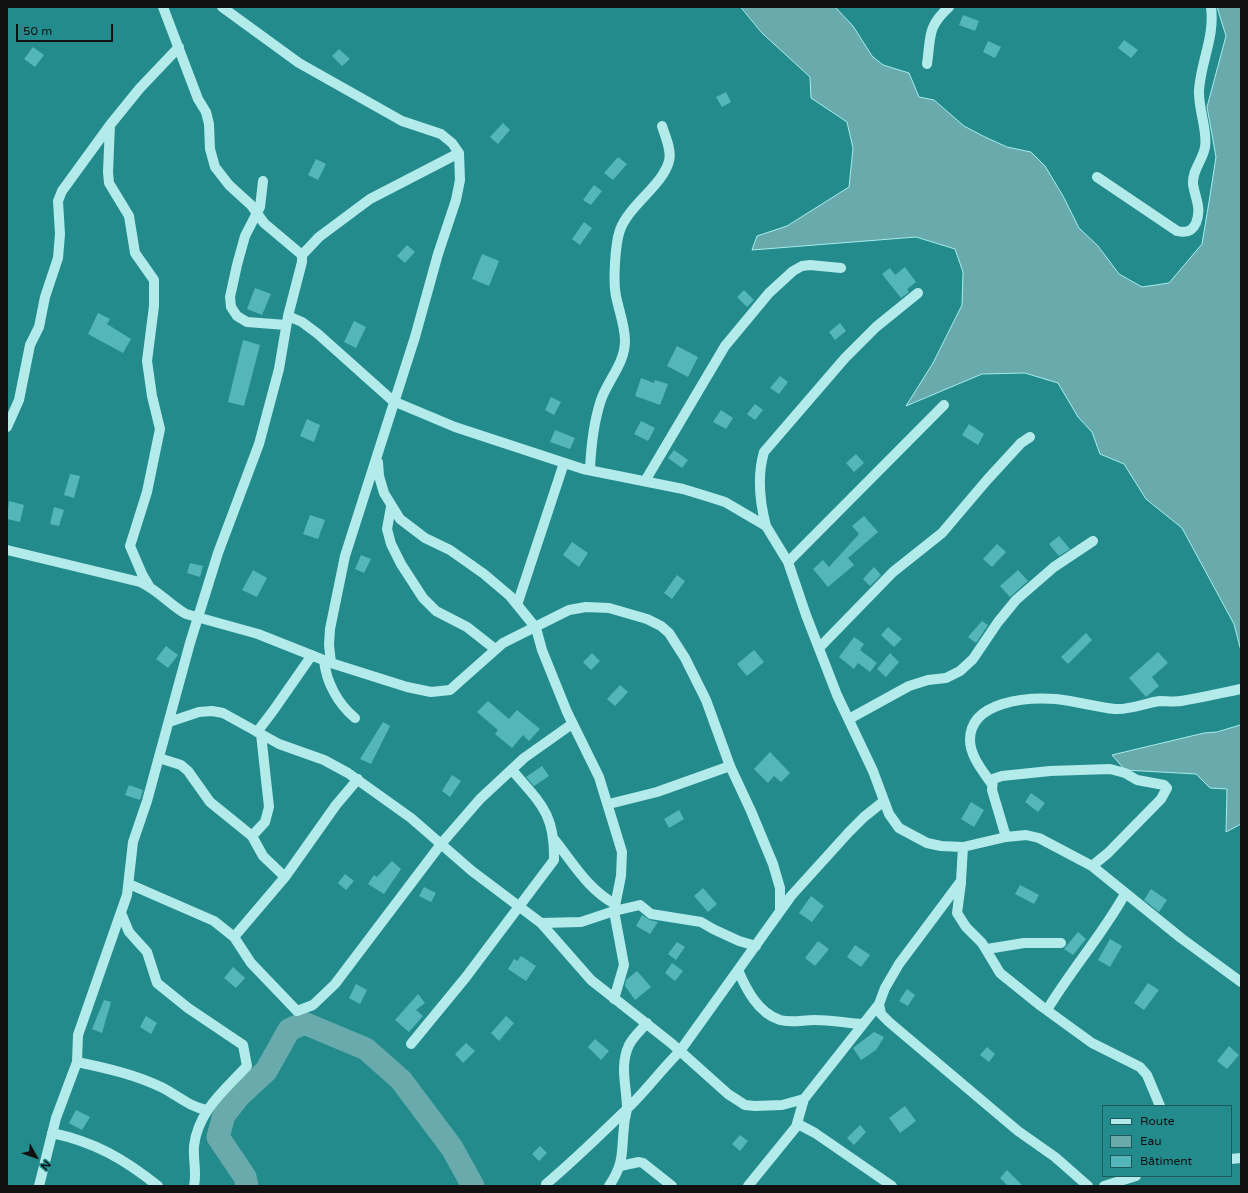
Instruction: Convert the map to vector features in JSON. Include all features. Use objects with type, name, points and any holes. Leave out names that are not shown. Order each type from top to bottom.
[{"type":"street","points":[[163,7],[198,99],[206,112],[209,124],[210,149],[215,167],[274,233],[286,240],[302,255]]},
{"type":"street","points":[[222,7],[298,63],[402,121],[441,134],[452,143],[459,153],[460,180],[456,200],[438,254],[415,337],[393,401],[358,515],[340,578],[330,629],[328,661],[325,670],[335,693],[346,711],[355,718]]},
{"type":"street","points":[[927,64],[931,30],[937,18],[949,7]]},
{"type":"street","points":[[1097,177],[1177,231],[1185,233],[1191,230],[1196,223],[1199,203],[1193,184],[1194,176],[1205,148],[1206,135],[1200,114],[1199,91],[1202,62],[1212,32],[1211,7]]},
{"type":"street","points":[[7,427],[19,400],[30,345],[39,327],[45,297],[58,258],[60,248],[58,201],[67,184],[110,125],[140,88],[179,48]]},
{"type":"street","points":[[110,125],[109,183],[129,216],[135,253],[154,280],[154,306],[147,361],[149,380],[160,429],[147,492],[130,546],[149,586]]},
{"type":"street","points":[[590,469],[591,453],[602,399],[618,367],[625,341],[615,285],[616,249],[619,231],[625,219],[663,174],[669,161],[669,152],[662,126]]},
{"type":"street","points":[[39,1186],[52,1133],[63,1099],[72,1081],[77,1062],[78,1035],[121,913],[129,884],[133,842],[147,801],[198,618],[218,554],[259,444],[279,369],[287,321],[302,262],[302,255],[324,232],[370,199],[459,153]]},
{"type":"street","points":[[263,181],[258,214],[245,236],[230,297],[231,307],[237,316],[247,322],[302,322],[318,334],[393,401],[454,427],[583,469],[590,469],[683,489],[725,502],[766,526]]},
{"type":"street","points":[[645,481],[725,346],[770,293],[793,271],[802,266],[810,265],[841,268]]},
{"type":"street","points":[[918,293],[876,327],[845,358],[764,452],[760,475],[762,510],[766,526],[788,562],[837,695],[849,719],[889,814],[899,828],[912,836],[934,844],[963,847],[1006,837],[1026,835],[1038,838],[1092,866],[1125,894],[1241,982]]},
{"type":"street","points":[[788,562],[944,405]]},
{"type":"street","points":[[819,648],[893,572],[942,533],[987,480],[1022,443],[1030,437]]},
{"type":"street","points":[[377,456],[379,476],[384,493],[391,507],[400,519],[425,538],[450,550],[484,574],[510,596],[536,628],[542,650],[572,724],[599,777],[609,804],[622,852],[621,876],[614,907],[624,965],[614,999]]},
{"type":"street","points":[[517,605],[564,463]]},
{"type":"street","points":[[391,507],[386,529],[391,544],[423,598],[436,611],[467,627],[495,649]]},
{"type":"street","points":[[849,719],[909,686],[928,680],[946,678],[960,671],[973,659],[998,622],[1016,600],[1054,568],[1093,541]]},
{"type":"street","points":[[7,550],[140,582],[149,586],[178,610],[198,618],[258,634],[328,661],[431,692],[450,690],[495,649],[516,636],[536,628],[569,610],[586,607],[609,608],[647,619],[661,626],[669,633],[702,690],[730,766],[752,811],[775,870],[780,888],[780,910]]},
{"type":"street","points":[[252,836],[265,822],[269,807],[259,733],[312,655]]},
{"type":"street","points":[[1006,837],[993,795],[991,783],[972,752],[970,741],[972,728],[990,708],[1003,703],[1054,699],[1116,709],[1161,701],[1182,701],[1241,689]]},
{"type":"street","points":[[169,722],[199,712],[212,711],[224,713],[289,748],[324,760],[358,779],[411,818],[472,871],[541,923],[591,980],[680,1050],[728,1094],[745,1105],[768,1106],[804,1100]]},
{"type":"street","points":[[129,884],[199,913],[214,921],[234,937],[251,963],[297,1011],[313,1004],[326,995],[353,963],[441,844],[480,799],[539,746],[572,724]]},
{"type":"street","points":[[159,758],[181,765],[188,770],[210,802],[252,836],[263,856],[285,877]]},
{"type":"street","points":[[609,804],[657,792],[730,766]]},
{"type":"street","points":[[991,783],[993,779],[1006,775],[1098,769],[1125,773],[1137,780],[1164,785],[1167,788],[1161,799],[1092,866]]},
{"type":"street","points":[[411,1044],[466,977],[554,860],[553,838],[548,817],[536,796],[512,770]]},
{"type":"street","points":[[234,937],[285,877],[336,805],[358,779]]},
{"type":"street","points":[[546,1184],[572,1162],[626,1109],[680,1050],[756,946],[780,910],[826,855],[864,817],[884,801]]},
{"type":"street","points":[[553,838],[584,879],[614,907]]},
{"type":"street","points":[[963,847],[957,913],[966,927],[987,950],[1000,973],[1099,1048],[1119,1055],[1140,1067],[1147,1074],[1160,1105]]},
{"type":"street","points":[[748,1186],[798,1124],[801,1105],[804,1100],[879,1004],[885,988],[899,964],[961,882]]},
{"type":"street","points":[[1047,1010],[1070,972],[1113,916],[1125,894]]},
{"type":"street","points":[[541,923],[581,922],[614,907],[640,906],[651,914],[701,922],[739,941],[756,946]]},
{"type":"street","points":[[121,913],[129,932],[146,952],[157,983],[188,1008],[243,1045],[247,1066],[216,1097],[207,1110],[194,1144],[193,1153],[196,1176],[194,1186]]},
{"type":"street","points":[[987,950],[1031,942],[1060,943]]},
{"type":"street","points":[[738,970],[746,988],[769,1015],[781,1020],[834,1020],[863,1024]]},
{"type":"street","points":[[879,1004],[881,1014],[889,1022],[1018,1131],[1055,1157],[1088,1186]]},
{"type":"street","points":[[609,1186],[620,1166],[624,1151],[623,1140],[626,1109],[623,1077],[626,1057],[632,1040],[647,1023]]},
{"type":"street","points":[[77,1062],[103,1067],[152,1083],[192,1105],[207,1110]]},
{"type":"street","points":[[798,1124],[815,1133],[892,1186]]},
{"type":"street","points":[[52,1133],[87,1142],[114,1155],[130,1164],[158,1186]]},
{"type":"street","points":[[620,1166],[639,1162],[642,1163],[672,1186]]},
{"type":"street","points":[[1104,1186],[1133,1177]]},
{"type":"water","points":[[741,7],[835,7],[853,26],[872,56],[883,65],[909,73],[919,97],[934,100],[964,126],[985,137],[1007,147],[1031,152],[1045,166],[1063,196],[1079,228],[1098,246],[1119,274],[1142,287],[1169,283],[1202,244],[1216,157],[1207,107],[1226,36],[1217,7],[1241,7],[1241,651],[1234,624],[1182,528],[1146,499],[1124,464],[1100,454],[1092,432],[1078,417],[1058,383],[1025,373],[982,374],[906,406],[933,363],[962,305],[963,272],[955,249],[916,237],[752,250],[757,236],[787,226],[849,187],[853,148],[847,122],[811,98],[810,77],[762,33]]},
{"type":"water","points":[[1241,723],[1241,824],[1226,832],[1227,789],[1210,788],[1196,774],[1125,770],[1112,755],[1204,733],[1217,732],[1240,725]]},
{"type":"building","points":[[963,15],[979,21],[975,31],[959,25]]},
{"type":"building","points":[[1124,40],[1138,50],[1131,58],[1118,48]]},
{"type":"building","points":[[988,41],[1001,47],[995,58],[983,52]]},
{"type":"building","points":[[33,47],[44,55],[35,67],[24,59]]},
{"type":"building","points":[[339,49],[350,59],[342,66],[332,56]]},
{"type":"building","points":[[726,92],[731,102],[722,107],[716,97]]},
{"type":"building","points":[[503,123],[510,130],[498,144],[490,137]]},
{"type":"building","points":[[618,157],[627,164],[613,180],[604,173]]},
{"type":"building","points":[[316,159],[326,164],[318,180],[308,175]]},
{"type":"building","points":[[594,185],[602,191],[591,205],[583,200]]},
{"type":"building","points":[[584,222],[592,228],[580,245],[572,239]]},
{"type":"building","points":[[407,245],[415,252],[405,263],[397,256]]},
{"type":"building","points":[[482,254],[499,261],[489,286],[472,279]]},
{"type":"building","points":[[905,267],[916,282],[907,289],[909,292],[901,298],[882,274],[890,268],[895,275]]},
{"type":"building","points":[[255,288],[271,294],[262,315],[247,309]]},
{"type":"building","points":[[744,290],[754,300],[747,307],[737,297]]},
{"type":"building","points":[[98,313],[110,319],[107,324],[131,339],[123,353],[88,334]]},
{"type":"building","points":[[354,321],[366,327],[356,348],[344,342]]},
{"type":"building","points":[[840,323],[846,331],[835,340],[829,332]]},
{"type":"building","points":[[243,340],[260,345],[244,406],[228,402]]},
{"type":"building","points":[[677,346],[698,357],[688,377],[667,366]]},
{"type":"building","points":[[780,376],[788,382],[779,394],[770,388]]},
{"type":"building","points":[[641,378],[654,383],[655,380],[668,384],[660,405],[635,396]]},
{"type":"building","points":[[551,397],[561,402],[554,415],[545,410]]},
{"type":"building","points":[[755,404],[763,410],[755,420],[747,414]]},
{"type":"building","points":[[721,410],[733,418],[726,429],[713,422]]},
{"type":"building","points":[[307,419],[320,425],[314,442],[300,436]]},
{"type":"building","points":[[641,421],[655,428],[648,441],[634,434]]},
{"type":"building","points":[[969,424],[984,434],[978,445],[962,435]]},
{"type":"building","points":[[555,430],[575,438],[570,449],[550,442]]},
{"type":"building","points":[[674,450],[688,460],[682,468],[668,458]]},
{"type":"building","points":[[856,454],[864,463],[854,472],[846,463]]},
{"type":"building","points":[[70,474],[80,476],[74,498],[64,495]]},
{"type":"building","points":[[9,501],[24,505],[20,522],[7,519]]},
{"type":"building","points":[[54,507],[64,510],[59,526],[50,524]]},
{"type":"building","points":[[310,515],[325,520],[318,539],[303,534]]},
{"type":"building","points":[[864,516],[878,532],[848,558],[854,565],[828,587],[813,569],[823,560],[829,567],[859,534],[852,526]]},
{"type":"building","points":[[1059,536],[1070,549],[1059,556],[1049,544]]},
{"type":"building","points":[[572,542],[588,553],[579,567],[563,555]]},
{"type":"building","points":[[997,544],[1006,552],[992,567],[983,559]]},
{"type":"building","points":[[361,555],[371,559],[364,573],[355,569]]},
{"type":"building","points":[[190,563],[203,566],[200,577],[187,573]]},
{"type":"building","points":[[874,567],[881,575],[870,586],[863,579]]},
{"type":"building","points":[[253,570],[267,578],[257,597],[242,590]]},
{"type":"building","points":[[1018,570],[1028,581],[1010,597],[1000,586]]},
{"type":"building","points":[[677,575],[685,581],[672,599],[664,593]]},
{"type":"building","points":[[982,621],[988,625],[976,643],[968,637]]},
{"type":"building","points":[[888,627],[902,639],[894,647],[881,635]]},
{"type":"building","points":[[1086,633],[1092,640],[1068,664],[1061,657]]},
{"type":"building","points":[[854,637],[864,644],[860,650],[877,663],[870,672],[858,663],[854,669],[839,657]]},
{"type":"building","points":[[166,646],[178,655],[168,668],[156,659]]},
{"type":"building","points":[[754,650],[764,662],[747,676],[737,664]]},
{"type":"building","points":[[1158,652],[1168,663],[1152,677],[1159,686],[1146,697],[1129,678]]},
{"type":"building","points":[[592,653],[600,661],[591,670],[583,662]]},
{"type":"building","points":[[890,653],[899,662],[886,677],[877,669]]},
{"type":"building","points":[[620,685],[628,692],[615,706],[607,699]]},
{"type":"building","points":[[488,701],[509,719],[517,710],[540,729],[529,741],[523,735],[512,748],[495,734],[498,730],[477,712]]},
{"type":"building","points":[[383,722],[390,726],[371,764],[360,759]]},
{"type":"building","points":[[770,752],[790,773],[781,782],[774,776],[768,783],[754,769]]},
{"type":"building","points":[[542,766],[549,776],[534,786],[526,777]]},
{"type":"building","points":[[452,775],[461,781],[450,797],[442,791]]},
{"type":"building","points":[[129,785],[143,790],[140,800],[125,795]]},
{"type":"building","points":[[1031,793],[1045,803],[1038,812],[1025,802]]},
{"type":"building","points":[[971,802],[984,810],[974,827],[961,819]]},
{"type":"building","points":[[679,810],[684,819],[669,828],[664,819]]},
{"type":"building","points":[[392,861],[401,869],[384,894],[368,884],[374,875],[377,877]]},
{"type":"building","points":[[345,874],[354,881],[346,890],[338,883]]},
{"type":"building","points":[[1020,885],[1039,895],[1034,904],[1015,894]]},
{"type":"building","points":[[424,887],[436,893],[431,902],[419,896]]},
{"type":"building","points":[[703,888],[717,904],[708,912],[694,896]]},
{"type":"building","points":[[1151,889],[1167,900],[1159,912],[1144,900]]},
{"type":"building","points":[[811,896],[824,906],[812,922],[799,913]]},
{"type":"building","points":[[642,915],[650,920],[658,922],[650,934],[636,926]]},
{"type":"building","points":[[1078,932],[1086,939],[1073,955],[1064,949]]},
{"type":"building","points":[[1110,939],[1122,946],[1110,967],[1098,960]]},
{"type":"building","points":[[818,941],[829,949],[815,966],[805,958]]},
{"type":"building","points":[[677,942],[685,947],[676,960],[668,954]]},
{"type":"building","points":[[855,945],[870,955],[861,967],[847,957]]},
{"type":"building","points":[[521,956],[536,966],[526,981],[508,969],[514,959],[517,961]]},
{"type":"building","points":[[672,963],[683,971],[675,981],[665,973]]},
{"type":"building","points":[[233,967],[245,978],[236,988],[224,978]]},
{"type":"building","points":[[637,971],[651,987],[635,1000],[625,986],[626,980]]},
{"type":"building","points":[[1148,983],[1159,990],[1144,1010],[1134,1003]]},
{"type":"building","points":[[356,984],[367,990],[360,1004],[349,998]]},
{"type":"building","points":[[907,989],[915,995],[908,1006],[899,1001]]},
{"type":"building","points":[[418,994],[425,1003],[416,1010],[423,1016],[409,1032],[395,1020]]},
{"type":"building","points":[[104,1000],[111,1002],[102,1033],[92,1029]]},
{"type":"building","points":[[146,1016],[157,1023],[151,1034],[140,1027]]},
{"type":"building","points":[[506,1016],[514,1023],[499,1041],[491,1033]]},
{"type":"building","points":[[874,1032],[884,1037],[876,1050],[861,1060],[853,1048]]},
{"type":"building","points":[[595,1039],[609,1051],[601,1060],[588,1047]]},
{"type":"building","points":[[466,1043],[475,1051],[463,1063],[455,1054]]},
{"type":"building","points":[[1229,1046],[1239,1055],[1227,1069],[1217,1061]]},
{"type":"building","points":[[987,1047],[995,1054],[989,1062],[980,1055]]},
{"type":"building","points":[[905,1106],[916,1121],[900,1133],[889,1118]]},
{"type":"building","points":[[76,1110],[90,1117],[82,1130],[69,1123]]},
{"type":"building","points":[[860,1125],[866,1132],[854,1145],[847,1138]]},
{"type":"building","points":[[740,1135],[748,1141],[740,1151],[732,1144]]},
{"type":"building","points":[[540,1146],[547,1153],[539,1161],[532,1154]]},
{"type":"building","points":[[1007,1170],[1023,1186],[1008,1186],[1000,1178]]},
{"type":"waterway","points":[[247,1186],[245,1177],[218,1137],[224,1115],[239,1096],[266,1071],[289,1030],[304,1023],[366,1049],[401,1080],[452,1148],[473,1186]]}]
